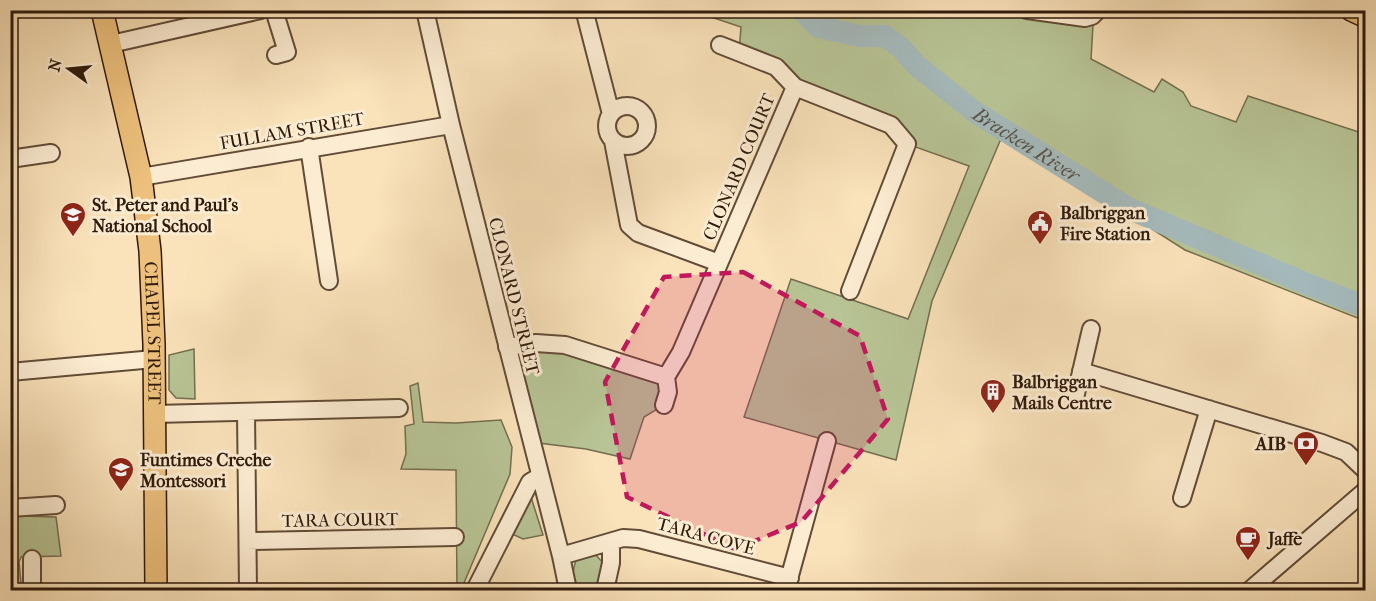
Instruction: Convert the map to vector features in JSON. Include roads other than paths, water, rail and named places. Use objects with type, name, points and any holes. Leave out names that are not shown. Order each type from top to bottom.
[{"type":"main road","name":"CHAPEL STREET","points":[[102,10],[141,177],[153,285],[156,591]]},
{"type":"main road","points":[[1351,10],[1365,17]]},
{"type":"street","points":[[111,44],[261,10]]},
{"type":"street","points":[[274,10],[287,52],[276,55]]},
{"type":"street","name":"CLONARD STREET","points":[[425,10],[451,125],[568,591]]},
{"type":"street","points":[[1027,10],[1085,18],[1092,16],[1098,10]]},
{"type":"street","points":[[586,17],[611,114]]},
{"type":"street","name":"CLONARD COURT","points":[[720,45],[776,67],[795,87],[891,125],[908,144],[850,291]]},
{"type":"street","name":"CLONARD COURT","points":[[664,405],[668,392],[666,377],[681,352],[795,87]]},
{"type":"street","points":[[622,106],[635,107],[645,117],[647,124],[644,137],[633,145],[626,146],[614,141],[607,131],[611,114],[622,106]]},
{"type":"street","name":"FULLAM STREET","points":[[141,177],[451,125]]},
{"type":"street","name":"CLONARD COURT","points":[[614,141],[628,225],[638,233],[719,263]]},
{"type":"street","points":[[309,147],[329,281]]},
{"type":"street","points":[[10,159],[51,153]]},
{"type":"street","points":[[1075,398],[1091,329]]},
{"type":"street","points":[[507,347],[536,343],[565,345],[666,377]]},
{"type":"street","points":[[10,372],[154,359]]},
{"type":"street","points":[[1081,371],[1346,452],[1365,471]]},
{"type":"street","points":[[155,414],[399,408]]},
{"type":"street","points":[[1182,498],[1209,409]]},
{"type":"street","points":[[246,413],[248,591]]},
{"type":"street","name":"TARA COVE","points":[[561,556],[623,538],[639,539],[788,584],[827,441]]},
{"type":"street","points":[[475,591],[530,482],[540,476]]},
{"type":"street","points":[[1250,591],[1365,490]]},
{"type":"street","points":[[10,508],[56,506]]},
{"type":"street","name":"TARA COURT","points":[[248,541],[432,531],[455,537]]},
{"type":"street","points":[[605,591],[612,542]]},
{"type":"street","points":[[32,560],[32,591]]},
{"type":"waterway","name":"Bracken River","points":[[802,10],[818,27],[860,36],[885,36],[901,48],[917,66],[975,112],[1130,209],[1366,307]]},
{"type":"place","name":"St. Peter and Paul's National School","points":[[73,238]]},
{"type":"place","name":"Balbriggan Fire Station","points":[[1040,246]]},
{"type":"place","name":"Balbriggan Mails Centre","points":[[993,415]]},
{"type":"place","name":"AIB","points":[[1306,467]]},
{"type":"place","name":"Funtimes Creche Montessori","points":[[121,493]]},
{"type":"place","name":"Jaffe","points":[[1248,562]]}]
